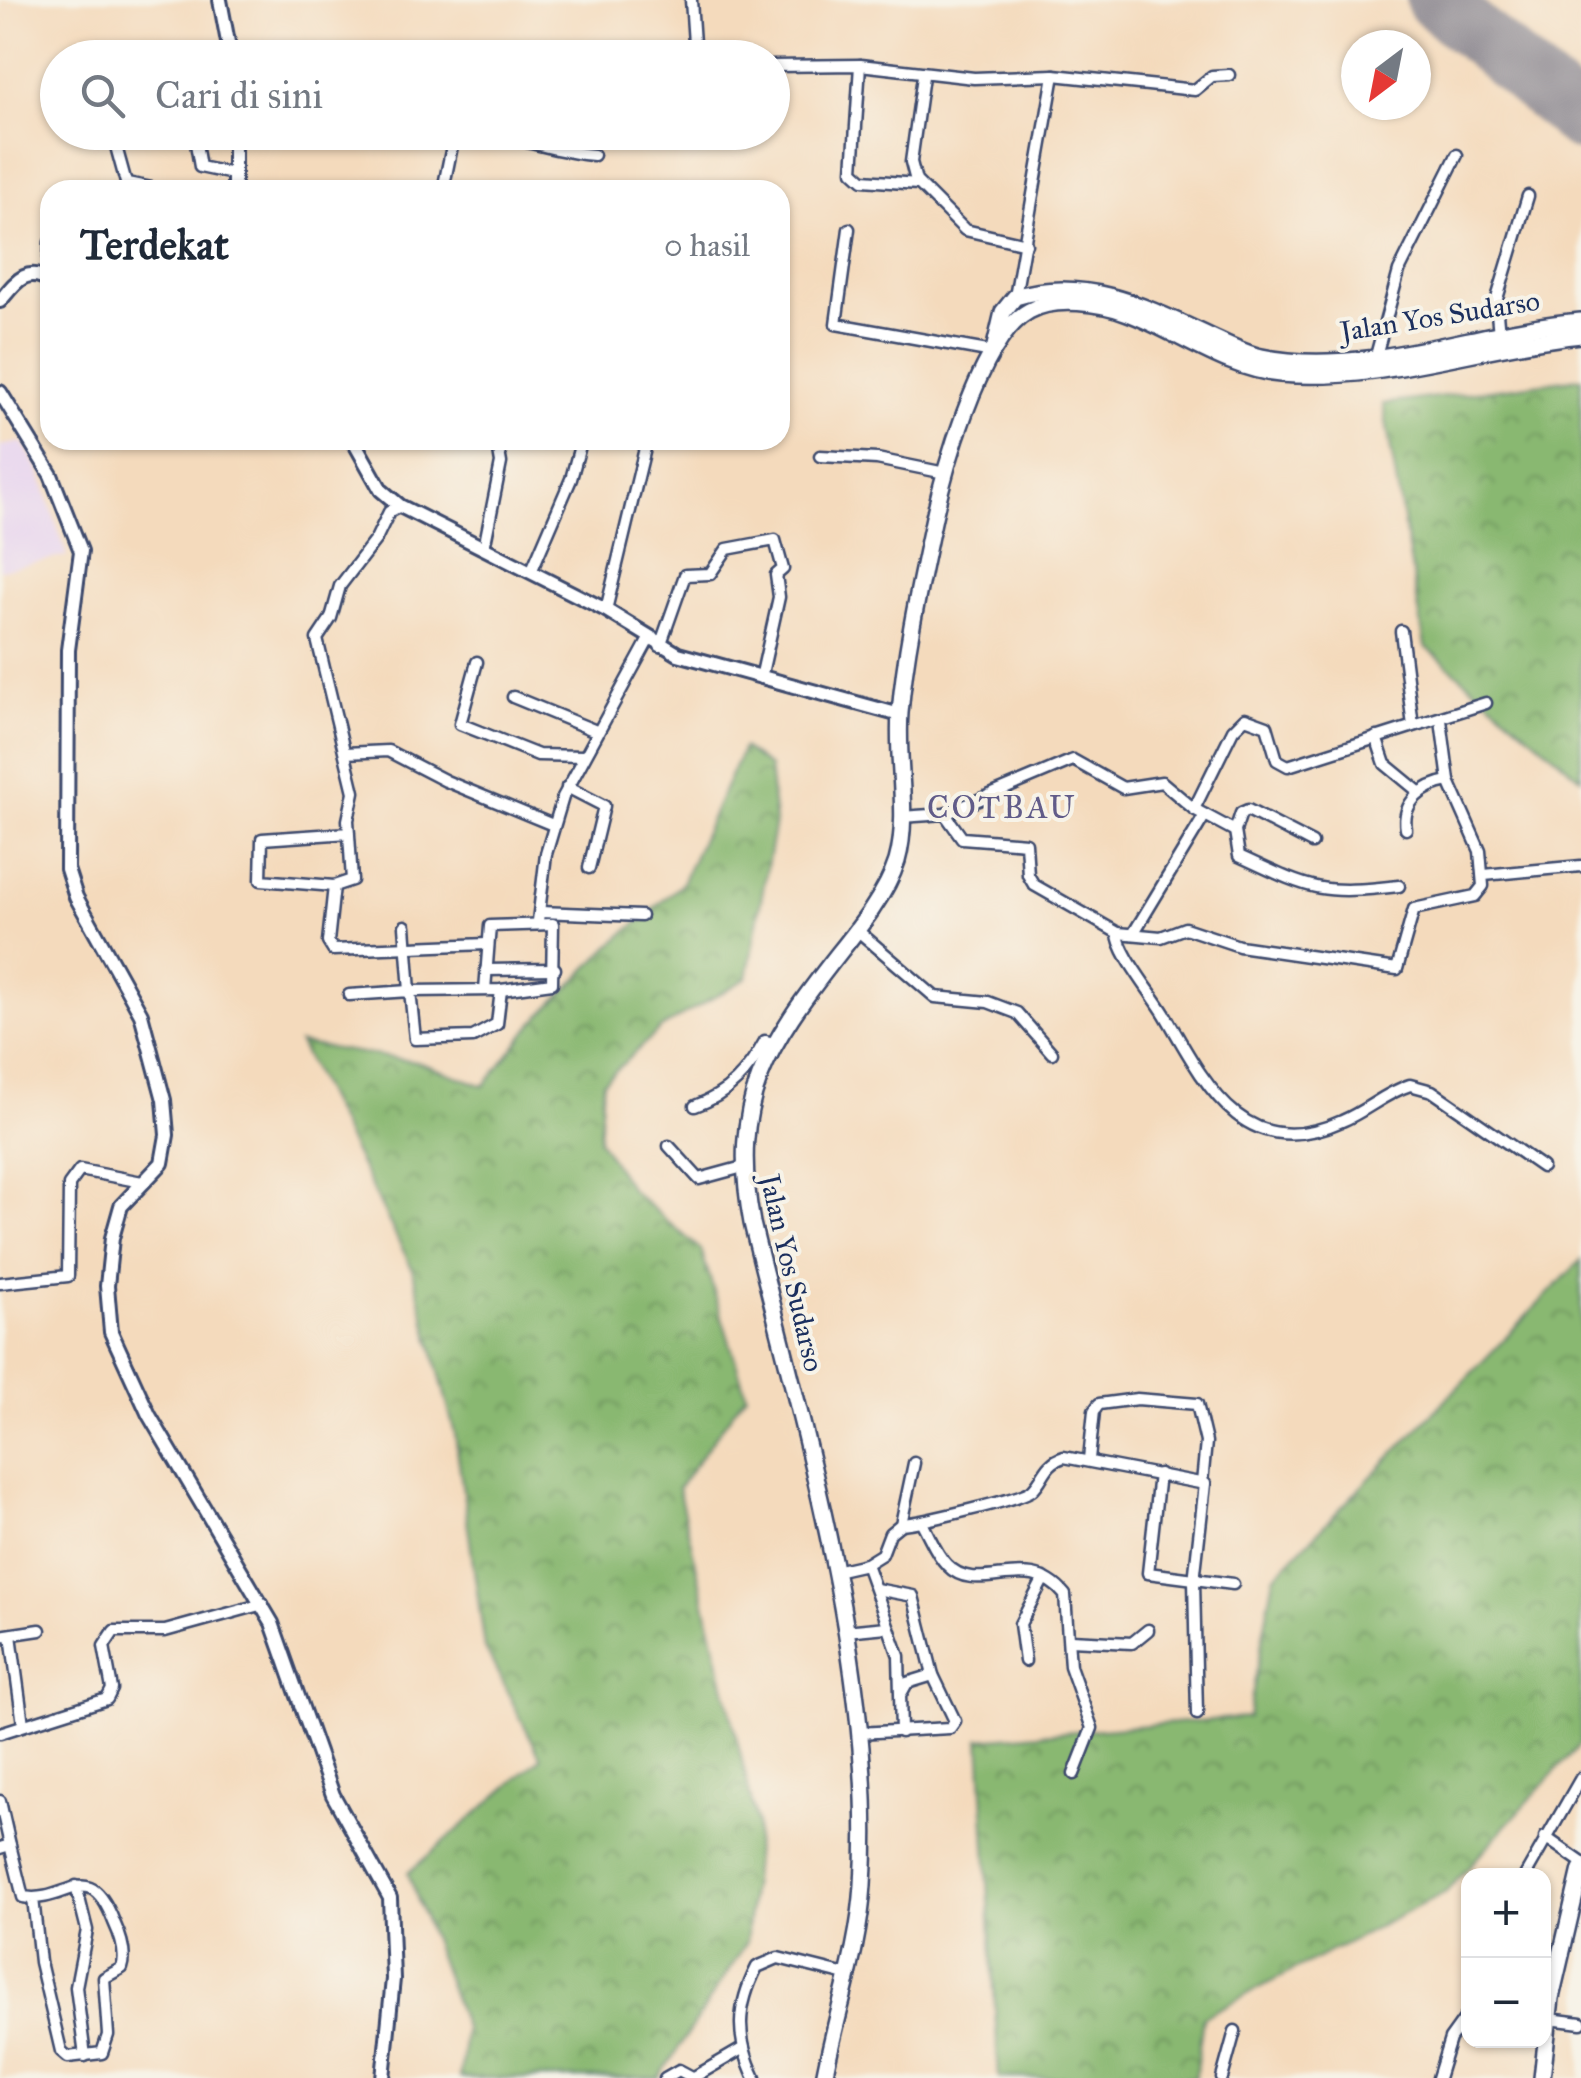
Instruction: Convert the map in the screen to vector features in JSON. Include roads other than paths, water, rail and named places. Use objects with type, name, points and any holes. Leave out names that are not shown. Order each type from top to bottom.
[{"type":"highway","name":"Jalan Yos Sudarso","points":[[824,2078],[863,1890],[863,1801],[857,1733],[835,1572],[743,1167],[750,1103],[774,1043],[795,1009],[858,930],[896,863],[901,817],[900,715],[945,473],[994,349],[1003,312],[1015,296],[1058,288],[1098,290],[1260,357],[1374,362],[1431,364],[1536,340],[1581,335]]},
{"type":"highway","name":"Jalan Yos Sudarso","points":[[994,349],[1032,308],[1072,304],[1128,313],[1260,371],[1306,375],[1499,334],[1581,321]]},
{"type":"highway","points":[[1551,1983],[1581,1866]]},
{"type":"highway","points":[[1542,2078],[1546,2048]]},
{"type":"street","points":[[220,0],[228,40]]},
{"type":"street","points":[[691,0],[694,40]]},
{"type":"street","points":[[860,65],[853,171],[864,180],[918,184]]},
{"type":"street","points":[[790,66],[860,65],[923,76],[1054,75],[1195,90],[1212,76],[1230,75]]},
{"type":"street","points":[[1015,296],[1054,75]]},
{"type":"street","points":[[923,76],[911,162],[918,184],[965,230],[1026,244]]},
{"type":"street","points":[[117,150],[126,180]]},
{"type":"street","points":[[198,150],[202,170],[234,174]]},
{"type":"street","points":[[234,150],[234,180]]},
{"type":"street","points":[[445,180],[451,150]]},
{"type":"street","points":[[546,150],[594,155]]},
{"type":"street","points":[[1374,362],[1399,271],[1457,155]]},
{"type":"street","points":[[1499,334],[1500,286],[1528,196]]},
{"type":"street","points":[[849,229],[836,324],[994,349]]},
{"type":"street","points":[[0,301],[25,275],[32,272],[40,276]]},
{"type":"street","points":[[0,392],[51,475],[81,550],[68,650],[67,869],[76,896],[130,990],[158,1065],[167,1135],[165,1156],[156,1172],[121,1206],[112,1238],[107,1286],[111,1332],[148,1415],[263,1604],[288,1659],[340,1809],[391,1903],[392,2008],[383,2078]]},
{"type":"street","points":[[359,450],[381,490],[400,506],[606,610],[654,642],[761,678],[900,715]]},
{"type":"street","points":[[484,548],[502,462],[499,450]]},
{"type":"street","points":[[530,572],[570,480],[579,450]]},
{"type":"street","points":[[606,610],[644,450]]},
{"type":"street","points":[[820,456],[877,459],[945,473]]},
{"type":"street","points":[[349,833],[260,842],[264,882],[334,886],[352,880],[349,833],[354,792],[317,640],[331,618],[340,586],[376,539],[389,512],[400,506]]},
{"type":"street","points":[[539,917],[553,825],[567,787],[596,731],[654,642],[684,576],[710,574],[727,549],[774,540],[783,569],[776,575],[778,605],[761,678]]},
{"type":"street","points":[[1402,631],[1413,726]]},
{"type":"street","points":[[477,662],[461,725],[538,755],[582,756]]},
{"type":"street","points":[[513,697],[596,731]]},
{"type":"street","points":[[1133,934],[1200,812],[1233,730],[1246,718],[1267,726],[1274,754],[1284,766],[1486,704]]},
{"type":"street","points":[[945,814],[962,838],[1026,843],[1034,885],[1118,933],[1161,937],[1184,928],[1239,946],[1394,971],[1414,909],[1475,896],[1483,886],[1480,851],[1449,781],[1441,720]]},
{"type":"street","points":[[1376,737],[1385,764],[1420,792]]},
{"type":"street","points":[[345,753],[388,751],[446,781],[553,825]]},
{"type":"street","points":[[901,817],[945,814],[1074,760],[1123,788],[1162,782],[1200,812],[1235,830]]},
{"type":"street","points":[[1406,829],[1405,815],[1420,792],[1449,781]]},
{"type":"street","points":[[567,787],[604,806],[588,868]]},
{"type":"street","points":[[1312,843],[1248,810],[1240,813],[1235,830],[1240,856],[1308,888],[1337,893],[1400,886]]},
{"type":"street","points":[[1484,875],[1581,866]]},
{"type":"street","points":[[334,886],[330,948],[486,944]]},
{"type":"street","points":[[485,990],[490,926],[539,917],[641,916]]},
{"type":"street","points":[[350,994],[549,985],[555,969],[554,926],[539,917]]},
{"type":"street","points":[[404,926],[418,1039],[483,1035],[497,1024],[501,990]]},
{"type":"street","points":[[858,930],[935,996],[952,1002],[988,1002],[1017,1013],[1052,1053]]},
{"type":"street","points":[[1118,933],[1119,950],[1151,987],[1198,1074],[1224,1103],[1255,1127],[1274,1135],[1307,1134],[1343,1121],[1410,1085],[1432,1092],[1542,1167]]},
{"type":"street","points":[[486,970],[555,969]]},
{"type":"street","points":[[695,1106],[730,1088],[753,1064],[765,1041],[774,1043]]},
{"type":"street","points":[[669,1146],[700,1180],[743,1167]]},
{"type":"street","points":[[0,1283],[68,1276],[70,1186],[80,1170],[142,1182]]},
{"type":"street","points":[[1090,1459],[1094,1411],[1099,1404],[1137,1399],[1197,1404],[1206,1442],[1202,1483]]},
{"type":"street","points":[[835,1572],[879,1558],[890,1533],[902,1524],[922,1523],[1026,1494],[1057,1459],[1090,1459],[1202,1483],[1207,1487],[1194,1581],[1197,1714]]},
{"type":"street","points":[[902,1524],[914,1463]]},
{"type":"street","points":[[1159,1474],[1148,1573],[1232,1584]]},
{"type":"street","points":[[922,1523],[944,1563],[962,1576],[1018,1572],[1044,1578],[1065,1594],[1070,1666],[1092,1728],[1090,1742],[1074,1774]]},
{"type":"street","points":[[866,1564],[899,1656],[901,1732]]},
{"type":"street","points":[[1025,1661],[1020,1624],[1044,1578]]},
{"type":"street","points":[[857,1733],[928,1732],[955,1724],[933,1676],[913,1596],[876,1589]]},
{"type":"street","points":[[0,1734],[107,1699],[112,1690],[104,1646],[114,1631],[165,1630],[263,1604]]},
{"type":"street","points":[[845,1631],[887,1627]]},
{"type":"street","points":[[23,1724],[5,1635],[40,1630]]},
{"type":"street","points":[[1070,1640],[1132,1642],[1148,1630]]},
{"type":"street","points":[[902,1692],[906,1683],[933,1676]]},
{"type":"street","points":[[1529,1868],[1581,1778]]},
{"type":"street","points":[[0,1802],[5,1846],[24,1897],[76,1886],[99,1892],[116,1926],[125,1958],[122,1968],[104,1978],[106,2048],[102,2053],[68,2057],[61,2051],[40,1962],[33,1898]]},
{"type":"street","points":[[1544,1837],[1581,1866]]},
{"type":"street","points":[[76,1886],[87,1930],[76,1987],[85,2056]]},
{"type":"street","points":[[755,2078],[742,2049],[740,2013],[750,1980],[763,1961],[778,1958],[846,1975]]},
{"type":"street","points":[[1551,2019],[1581,2023]]},
{"type":"street","points":[[1438,2078],[1450,2039],[1461,2024]]},
{"type":"street","points":[[1222,2078],[1235,2031]]},
{"type":"street","points":[[665,2078],[678,2070],[694,2077],[742,2049]]},
{"type":"district","name":"COTBAU","points":[[1002,807]]}]
